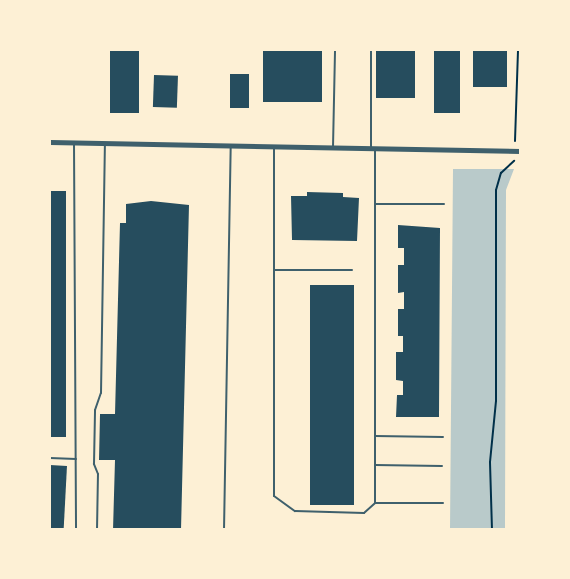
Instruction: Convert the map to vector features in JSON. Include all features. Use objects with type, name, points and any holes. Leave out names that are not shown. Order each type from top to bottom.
[{"type":"street","points":[[50,142],[520,151]]},
{"type":"lane","points":[[333,147],[335,50]]},
{"type":"lane","points":[[371,50],[375,204],[375,503]]},
{"type":"lane","points":[[74,142],[76,530]]},
{"type":"lane","points":[[97,530],[98,474],[94,464],[95,410],[101,393],[105,143]]},
{"type":"lane","points":[[224,530],[231,145]]},
{"type":"lane","points":[[274,146],[274,496],[295,511],[364,513],[375,503],[443,502]]},
{"type":"lane","points":[[375,204],[444,204]]},
{"type":"lane","points":[[274,270],[352,270]]},
{"type":"lane","points":[[375,436],[443,437]]},
{"type":"lane","points":[[50,458],[76,459]]},
{"type":"lane","points":[[375,465],[442,466]]},
{"type":"path","points":[[514,141],[518,50]]},
{"type":"path","points":[[492,530],[490,462],[496,401],[496,190],[501,173],[514,161]]},
{"type":"shaded area","points":[[453,169],[514,169],[506,190],[505,529],[450,530]]},
{"type":"building","points":[[110,50],[139,50],[139,113],[110,113]]},
{"type":"building","points":[[263,50],[322,50],[322,102],[263,102]]},
{"type":"building","points":[[376,50],[415,50],[415,98],[376,98]]},
{"type":"building","points":[[434,50],[460,50],[460,113],[434,113]]},
{"type":"building","points":[[473,50],[507,50],[507,87],[473,87]]},
{"type":"building","points":[[230,74],[249,74],[249,108],[230,108]]},
{"type":"building","points":[[154,75],[178,76],[177,108],[153,107]]},
{"type":"building","points":[[50,191],[66,191],[66,437],[50,437]]},
{"type":"building","points":[[307,192],[343,193],[343,197],[359,198],[357,241],[292,240],[291,196],[307,196]]},
{"type":"building","points":[[151,201],[189,205],[181,530],[113,530],[115,460],[99,460],[100,414],[115,414],[120,223],[126,223],[126,204]]},
{"type":"building","points":[[398,225],[440,228],[439,417],[396,417],[397,395],[403,395],[403,381],[396,380],[396,352],[403,352],[403,336],[398,336],[398,309],[404,309],[404,292],[398,293],[398,265],[404,265],[404,248],[398,248]]},
{"type":"building","points":[[310,285],[354,285],[354,505],[310,505]]},
{"type":"building","points":[[50,465],[67,466],[64,530],[50,530]]}]
